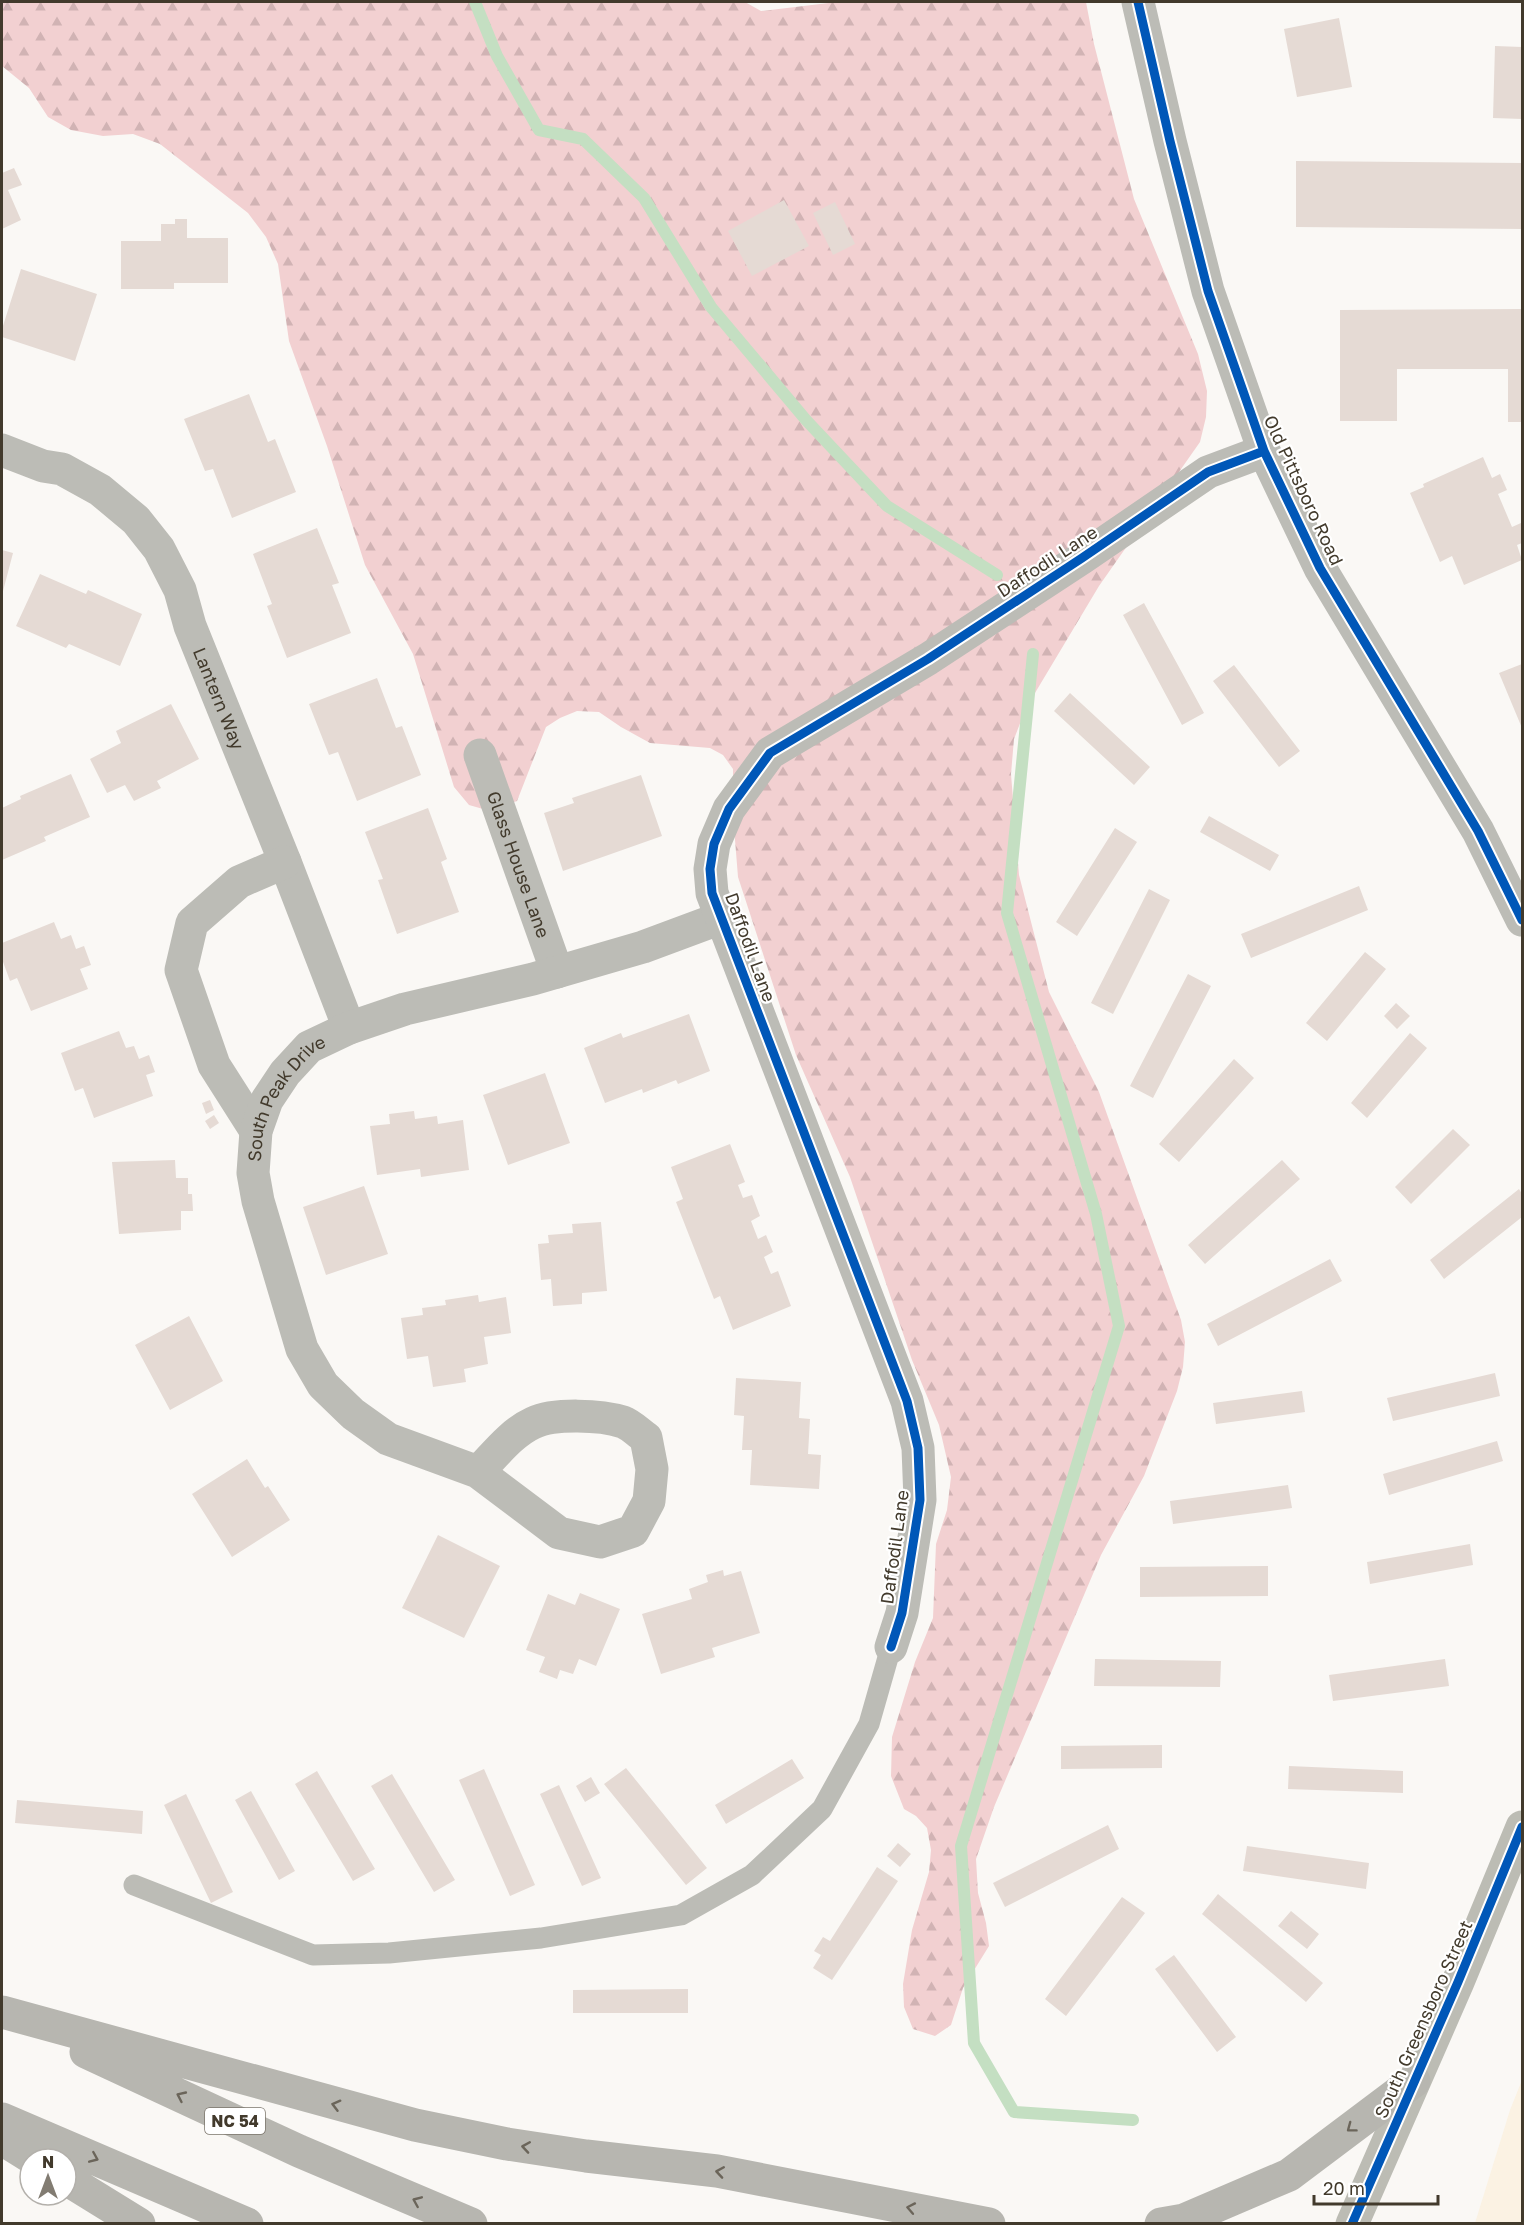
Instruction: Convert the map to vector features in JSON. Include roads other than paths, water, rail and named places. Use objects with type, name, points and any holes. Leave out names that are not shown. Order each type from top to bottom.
[{"type":"highway","points":[[2,2012],[415,2125],[564,2152],[717,2171],[989,2223]]},
{"type":"highway","name":"NC 54","points":[[2,2012],[299,2151],[471,2223]]},
{"type":"highway","points":[[1161,2223],[1184,2220],[1289,2175],[1414,2080]]},
{"type":"highway","points":[[2,2119],[247,2223]]},
{"type":"highway","points":[[2,2139],[18,2149]]},
{"type":"highway","points":[[78,2186],[139,2223]]},
{"type":"main road","name":"South Greensboro Street","points":[[1352,2223],[1501,1882],[1522,1827]]},
{"type":"street","name":"Old Pittsboro Road","points":[[1138,2],[1208,291],[1264,451],[1320,568],[1478,831],[1522,920]]},
{"type":"street","name":"Lantern Way","points":[[2,450],[43,466],[62,469],[100,490],[136,520],[159,549],[180,590],[189,626],[285,861],[349,1028]]},
{"type":"street","name":"Daffodil Lane","points":[[891,1647],[902,1613],[920,1500],[920,1472],[915,1430],[907,1401],[712,893],[710,869],[714,844],[729,809],[770,753],[928,659],[1208,472],[1264,451]]},
{"type":"street","name":"Glass House Lane","points":[[480,755],[557,972]]},
{"type":"street","points":[[256,1131],[214,1065],[181,970],[192,923],[239,882],[285,861]]},
{"type":"street","name":"South Peak Drive","points":[[478,1472],[508,1441],[533,1423],[563,1416],[593,1416],[626,1423],[646,1438],[652,1469],[649,1501],[633,1531],[600,1542],[559,1533],[478,1472],[388,1438],[353,1414],[324,1384],[302,1349],[258,1201],[253,1173],[256,1131],[267,1100],[285,1073],[309,1047],[349,1028],[405,1009],[557,972],[643,947],[722,918]]},
{"type":"lane","points":[[134,1886],[313,1955],[389,1953],[541,1938],[681,1915],[752,1875],[822,1809],[869,1724],[891,1647]]},
{"type":"waterway","points":[[475,2],[497,56],[539,130],[583,139],[644,198],[711,307],[806,420],[887,506],[997,575]]},
{"type":"waterway","points":[[1033,654],[1007,913],[1096,1214],[1119,1326],[961,1846],[974,2043],[1014,2112],[1133,2120]]}]
